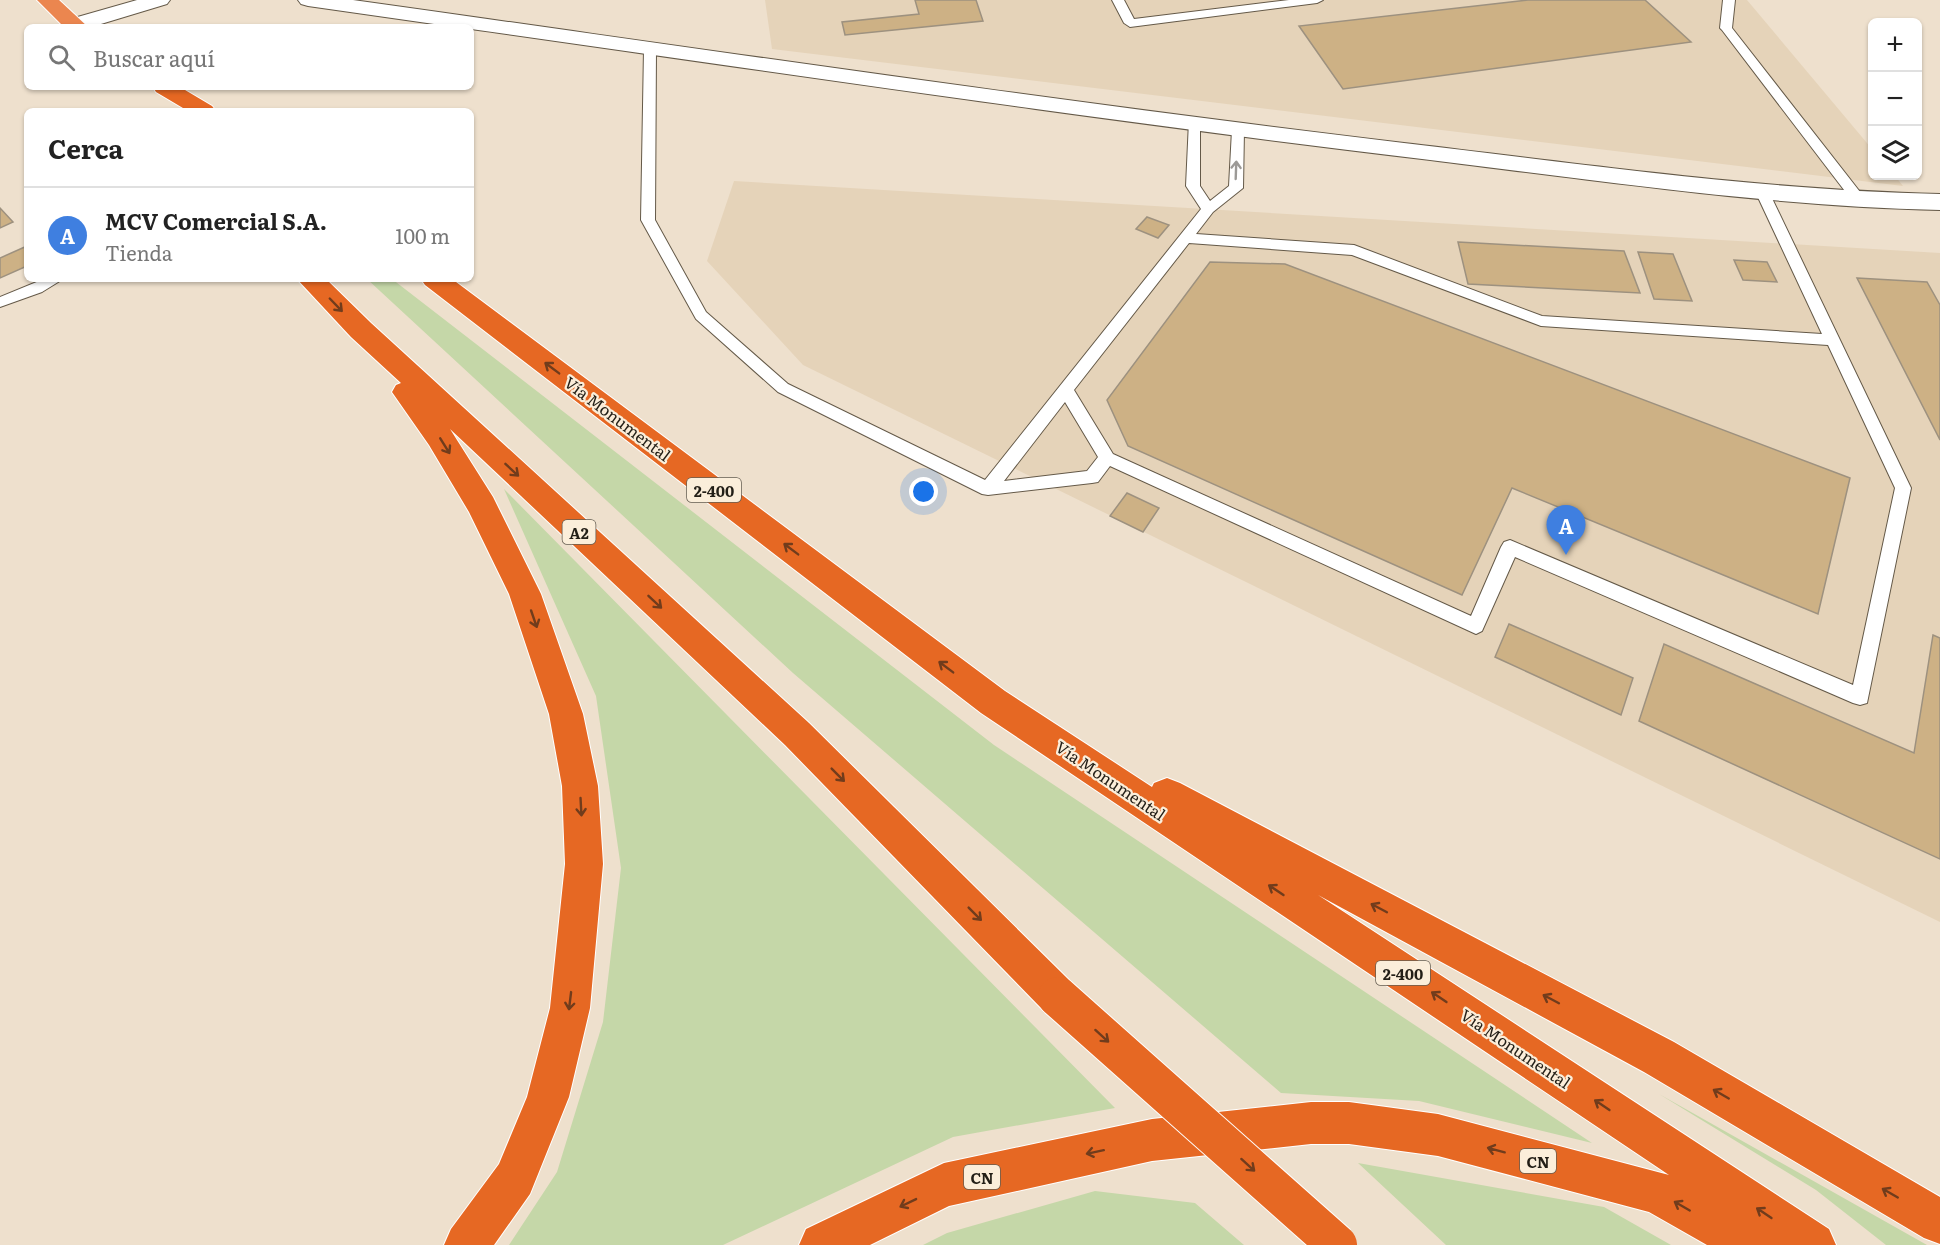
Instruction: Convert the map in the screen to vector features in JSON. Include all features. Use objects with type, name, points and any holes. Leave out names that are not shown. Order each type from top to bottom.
[{"type":"highway","points":[[47,0],[74,24]]},
{"type":"highway","points":[[152,92],[196,108]]},
{"type":"highway","points":[[313,282],[361,330],[439,437],[482,506],[525,594],[566,714],[580,786],[584,864],[570,1008],[551,1086],[515,1179],[468,1245]]},
{"type":"highway","name":"Vía Monumental","points":[[438,282],[993,702],[1813,1245]]},
{"type":"highway","name":"A2","points":[[361,330],[797,734],[1058,997],[1337,1245]]},
{"type":"highway","points":[[993,702],[1659,1057],[1940,1222]]},
{"type":"highway","name":"CN","points":[[822,1245],[944,1185],[1152,1140],[1311,1123],[1349,1123],[1438,1135],[1657,1192],[1751,1245]]},
{"type":"street","points":[[82,24],[160,0]]},
{"type":"street","points":[[308,0],[364,3],[650,49],[1238,130],[1763,193],[1937,203]]},
{"type":"lane","points":[[1118,0],[1130,23],[1317,0]]},
{"type":"lane","points":[[1730,0],[1726,28],[1859,200]]},
{"type":"lane","points":[[650,49],[648,220],[700,315],[783,388],[988,489],[1092,477],[1107,458]]},
{"type":"lane","points":[[1194,124],[1193,186],[1208,209]]},
{"type":"lane","points":[[988,489],[1208,209],[1236,188],[1238,130]]},
{"type":"lane","points":[[1066,390],[1107,458],[1476,626],[1510,547],[1860,697],[1903,488],[1763,193]]},
{"type":"lane","points":[[1185,238],[1354,250],[1541,321],[1833,340]]},
{"type":"lane","points":[[0,302],[50,282]]},
{"type":"shaded area","points":[[765,0],[1747,0],[1868,144],[1868,180],[1898,180],[1903,186],[772,49]]},
{"type":"shaded area","points":[[734,181],[1940,253],[1940,922],[803,365],[707,261]]},
{"type":"green space","points":[[370,282],[396,282],[994,745],[1592,1143],[1419,1101],[1281,1093],[793,673]]},
{"type":"green space","points":[[504,489],[1115,1108],[953,1137],[723,1245],[509,1245],[557,1172],[603,1022],[621,868],[596,696]]},
{"type":"green space","points":[[1659,1094],[1927,1245],[1886,1245],[1816,1190]]},
{"type":"green space","points":[[1358,1163],[1604,1207],[1671,1245],[1446,1245]]},
{"type":"green space","points":[[1095,1191],[1195,1203],[1244,1245],[923,1245],[947,1233]]},
{"type":"building","points":[[915,0],[976,0],[983,21],[845,35],[842,22],[919,14]]},
{"type":"building","points":[[1528,0],[1645,0],[1691,42],[1343,89],[1299,26]]},
{"type":"building","points":[[0,208],[13,222],[0,228]]},
{"type":"building","points":[[1147,217],[1169,225],[1158,238],[1136,229]]},
{"type":"building","points":[[1458,242],[1624,251],[1640,293],[1468,284]]},
{"type":"building","points":[[24,247],[24,267],[0,278],[0,258]]},
{"type":"building","points":[[1638,252],[1673,254],[1692,301],[1654,299]]},
{"type":"building","points":[[1734,260],[1767,262],[1777,282],[1743,280]]},
{"type":"building","points":[[1210,262],[1285,264],[1850,478],[1818,614],[1512,488],[1462,595],[1128,446],[1107,400]]},
{"type":"building","points":[[1857,278],[1927,282],[1940,305],[1940,440]]},
{"type":"building","points":[[1127,493],[1159,508],[1143,532],[1110,516]]},
{"type":"building","points":[[1509,624],[1633,678],[1621,715],[1495,657]]},
{"type":"building","points":[[1933,635],[1940,638],[1940,859],[1639,721],[1664,644],[1914,753]]},
{"type":"place","name":"MCV Comercial S.A.","points":[[1566,555]]}]
